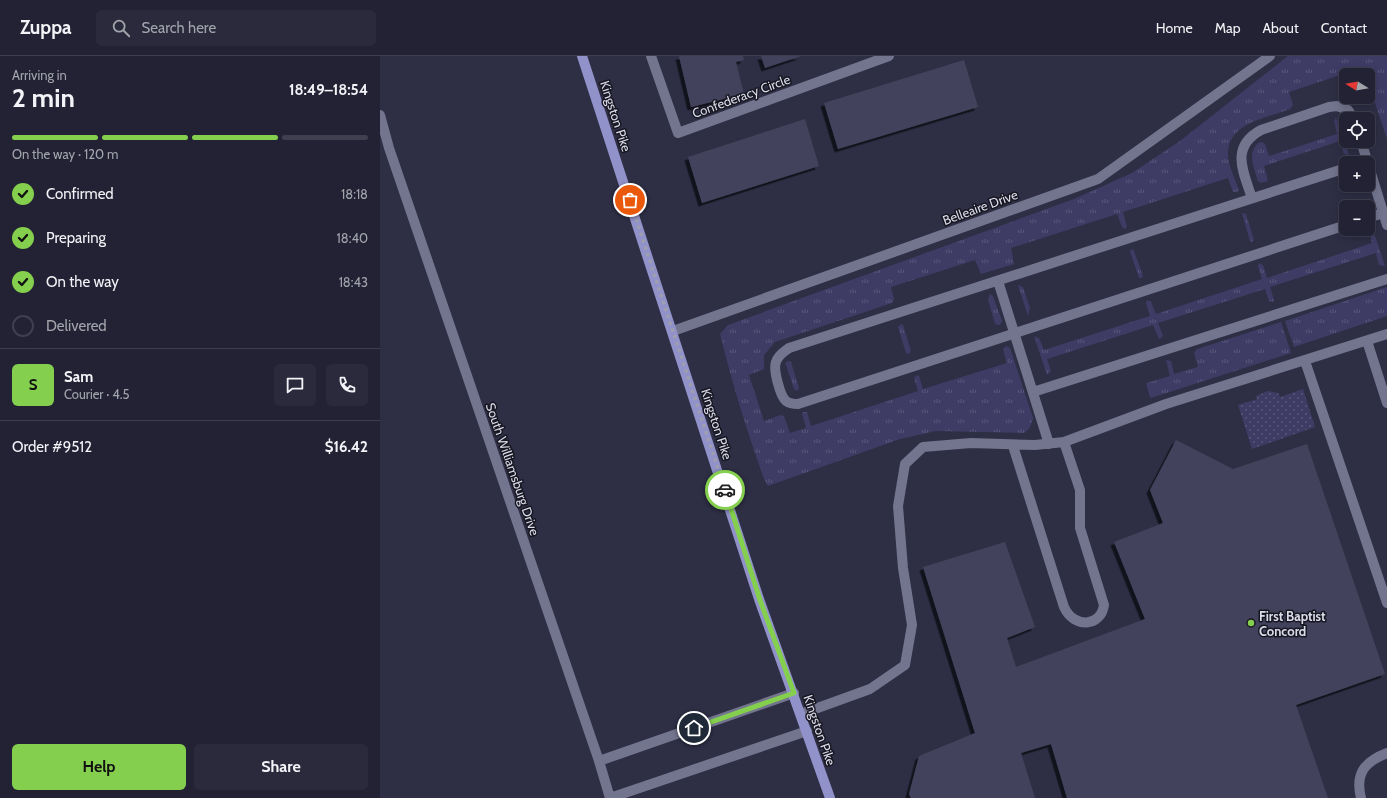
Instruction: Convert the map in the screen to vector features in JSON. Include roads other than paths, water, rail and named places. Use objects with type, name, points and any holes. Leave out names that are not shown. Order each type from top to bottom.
[{"type":"main road","name":"Kingston Pike","points":[[582,56],[760,600],[830,798]]},
{"type":"street","name":"Confederacy Circle","points":[[651,56],[678,133],[889,56]]},
{"type":"street","name":"Belleaire Drive","points":[[672,330],[1098,179],[1270,56]]},
{"type":"street","points":[[1252,198],[1241,160],[1246,141],[1252,135],[1261,130],[1328,107],[1337,106],[1348,110],[1349,112]]},
{"type":"street","name":"South Williamsburg Drive","points":[[380,115],[389,148],[599,761],[610,798]]},
{"type":"street","points":[[380,141],[389,148]]},
{"type":"street","points":[[1339,170],[790,348],[778,356],[774,369],[786,402],[798,404],[1339,227]]},
{"type":"street","points":[[1375,192],[1387,225]]},
{"type":"street","points":[[1375,216],[1383,213]]},
{"type":"street","points":[[1033,392],[1387,279]]},
{"type":"street","points":[[998,280],[1049,444]]},
{"type":"street","points":[[801,714],[870,689],[905,665],[912,625],[904,568],[898,506],[905,464],[923,447],[971,443],[1013,446],[1064,442],[1166,404],[1387,334]]},
{"type":"street","points":[[1367,341],[1387,403]]},
{"type":"street","points":[[1305,361],[1387,603]]},
{"type":"street","points":[[1013,446],[1064,607],[1068,616],[1073,620],[1085,622],[1099,616],[1103,611],[1104,604],[1080,528],[1080,490],[1064,442]]},
{"type":"street","points":[[599,761],[794,693]]},
{"type":"street","points":[[610,798],[807,731]]},
{"type":"street","points":[[1361,798],[1358,785],[1360,774],[1365,766],[1387,754]]},
{"type":"place","name":"First Baptist Concord","points":[[1251,623]]}]
